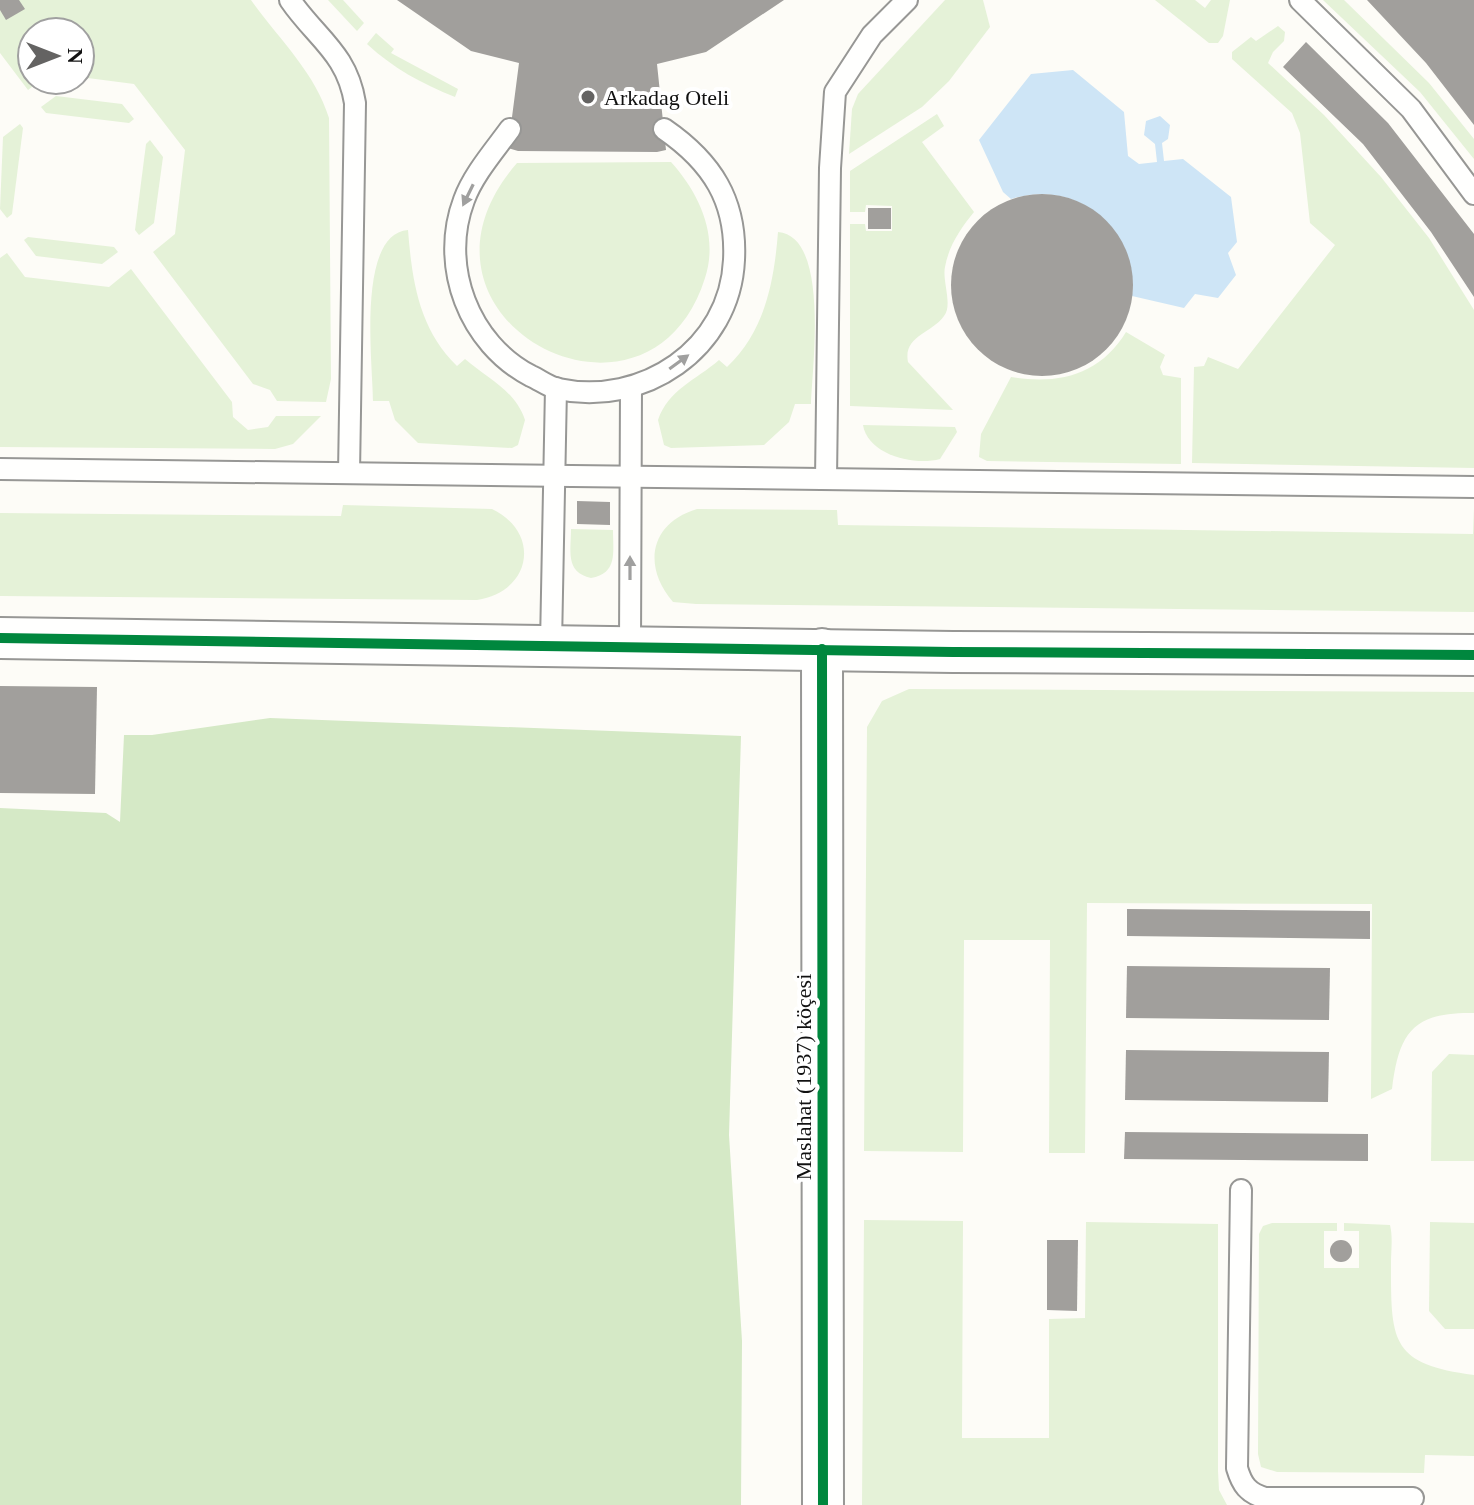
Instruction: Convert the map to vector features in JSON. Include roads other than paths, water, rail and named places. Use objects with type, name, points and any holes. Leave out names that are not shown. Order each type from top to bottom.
[{"type":"street","points":[[0,638],[1474,655]]},
{"type":"street","name":"Maslahat (1937) köçesi","points":[[822,649],[823,1505]]},
{"type":"lane","points":[[290,0],[339,56],[351,78],[355,103],[349,473]]},
{"type":"lane","points":[[826,479],[830,168],[835,92],[872,35],[907,0]]},
{"type":"lane","points":[[1300,0],[1411,109],[1474,194]]},
{"type":"lane","points":[[510,129],[464,200],[454,245],[460,291],[480,333],[512,366],[556,388],[599,393],[645,384],[685,361],[715,325],[733,281],[735,234],[722,189],[695,151],[664,129]]},
{"type":"lane","points":[[630,646],[631,387]]},
{"type":"lane","points":[[551,644],[556,388]]},
{"type":"lane","points":[[0,469],[1474,487]]},
{"type":"lane","points":[[1241,1190],[1237,1468],[1241,1483],[1252,1495],[1265,1498],[1413,1498]]},
{"type":"water","points":[[1073,70],[1124,112],[1128,156],[1139,164],[1157,162],[1155,144],[1144,135],[1146,121],[1160,116],[1170,125],[1168,139],[1162,143],[1164,161],[1183,159],[1231,197],[1237,242],[1228,253],[1236,275],[1218,298],[1195,294],[1184,308],[1132,296],[1131,271],[1124,249],[1113,230],[1098,214],[1080,203],[1058,196],[1035,194],[1011,199],[1003,192],[979,140],[1031,74]]},
{"type":"place","name":"Arkadag Oteli","points":[[588,97]]}]
